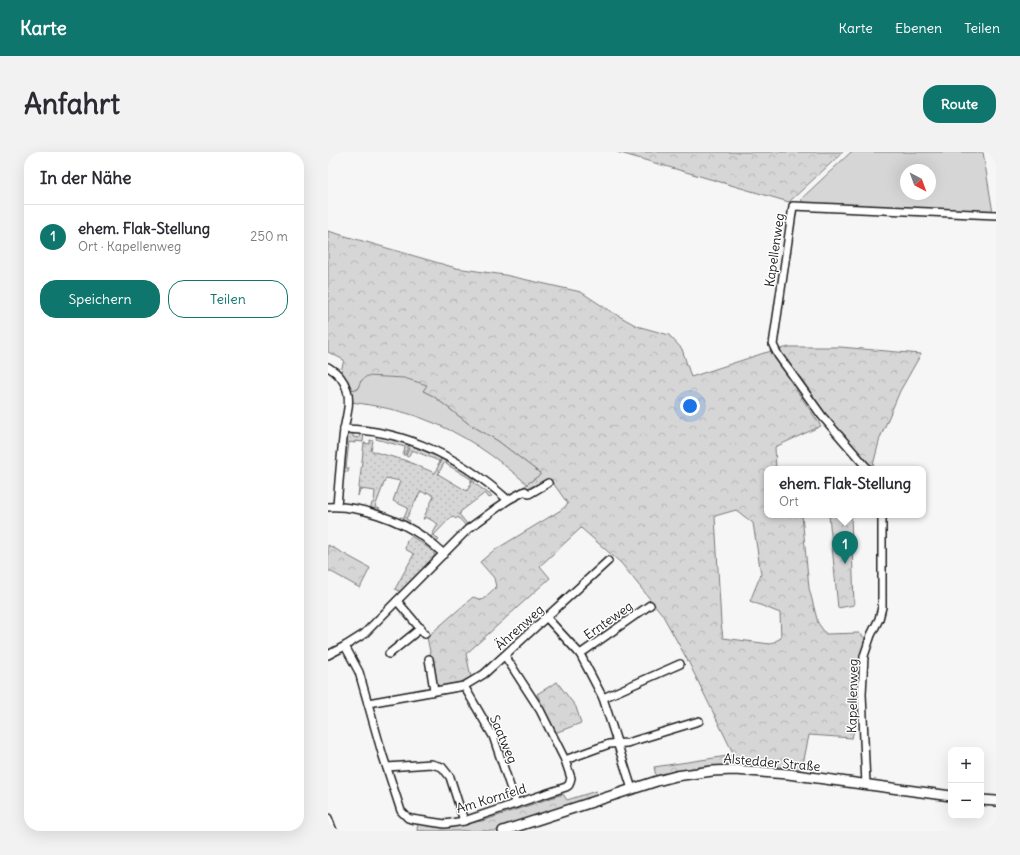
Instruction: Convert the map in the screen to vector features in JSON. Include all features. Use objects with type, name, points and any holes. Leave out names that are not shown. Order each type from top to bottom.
[{"type":"street","name":"Kapellenweg","points":[[865,466],[822,416],[778,355],[773,345],[792,206],[996,215]]},
{"type":"street","points":[[328,367],[334,370],[341,378],[347,389],[348,403],[344,429],[337,506]]},
{"type":"street","points":[[344,429],[378,432],[417,442],[474,472],[508,500]]},
{"type":"street","points":[[328,655],[346,646],[364,634],[478,521],[508,500],[525,491],[529,494],[548,483]]},
{"type":"street","points":[[328,507],[337,506],[368,512],[400,525],[424,538],[444,554]]},
{"type":"street","name":"Kapellenweg","points":[[866,785],[863,732],[863,674],[865,651],[879,619],[882,606],[882,518]]},
{"type":"street","name":"Ährenweg","points":[[368,703],[434,690],[464,686],[484,674],[505,656],[608,562]]},
{"type":"street","points":[[389,654],[423,631],[397,602]]},
{"type":"street","name":"Ernteweg","points":[[580,654],[650,605]]},
{"type":"street","name":"Ernteweg","points":[[547,618],[580,654],[603,698],[632,789]]},
{"type":"street","name":"Am Kornfeld","points":[[346,646],[359,672],[382,753],[401,811],[408,818],[418,821],[445,824],[464,821],[569,785],[571,778],[565,760],[540,710],[505,656]]},
{"type":"street","points":[[429,659],[434,690]]},
{"type":"street","points":[[603,698],[680,664]]},
{"type":"street","name":"Saatweg","points":[[464,686],[493,736],[516,804]]},
{"type":"street","points":[[565,760],[609,744],[627,743],[699,721]]},
{"type":"street","points":[[387,767],[431,764],[442,767],[450,777],[464,821]]},
{"type":"street","name":"Alstedder Straße","points":[[503,831],[676,776],[712,771],[734,770],[788,774],[948,796]]},
{"type":"street","points":[[984,800],[996,801]]},
{"type":"street","points":[[328,818],[331,828]]},
{"type":"green space","points":[[617,152],[843,152],[789,202]]},
{"type":"green space","points":[[851,152],[983,152],[993,213],[804,205],[801,199]]},
{"type":"green space","points":[[328,231],[456,268],[505,275],[581,292],[637,326],[669,335],[682,349],[691,377],[764,353],[789,347],[840,347],[921,354],[900,391],[880,438],[873,466],[869,466],[827,416],[800,377],[788,378],[821,426],[775,447],[776,466],[764,466],[764,518],[802,518],[809,588],[818,623],[826,634],[859,633],[865,638],[859,671],[856,722],[852,738],[809,735],[802,769],[772,766],[728,766],[657,781],[654,767],[734,755],[688,661],[662,614],[621,563],[581,528],[540,566],[550,578],[466,654],[471,677],[461,682],[437,687],[427,637],[473,597],[482,600],[496,587],[494,578],[480,562],[493,551],[561,510],[568,504],[553,483],[547,486],[542,482],[512,495],[541,474],[498,441],[469,424],[433,396],[423,391],[426,385],[361,381],[357,390],[350,389],[341,371],[344,360],[328,352]],"holes":[[[736,510],[753,523],[761,574],[750,601],[780,613],[781,638],[770,644],[723,638],[715,516]]]},
{"type":"green space","points":[[367,376],[404,378],[427,385],[423,391],[433,396],[469,424],[498,441],[541,474],[527,484],[491,455],[452,431],[415,416],[352,402],[350,389],[357,390],[361,381]]},
{"type":"green space","points":[[353,432],[353,437],[359,438],[360,433],[364,433],[363,442],[349,442],[346,468],[349,468],[348,472],[343,472],[348,434]]},
{"type":"green space","points":[[377,435],[409,444],[405,455],[403,455],[405,447],[376,439]]},
{"type":"green space","points":[[370,440],[373,441],[371,451],[404,460],[435,473],[442,458],[446,460],[438,474],[467,491],[475,477],[477,479],[474,483],[492,496],[489,498],[485,493],[460,512],[461,513],[459,514],[468,525],[466,526],[458,517],[456,519],[452,516],[434,535],[439,540],[436,542],[427,536],[431,537],[438,524],[426,517],[423,519],[434,496],[427,492],[426,494],[421,491],[406,519],[410,521],[408,524],[399,519],[400,517],[404,518],[408,508],[393,501],[400,481],[386,478],[375,507],[380,509],[379,512],[370,509],[372,503],[374,502],[375,491],[360,489],[358,496],[364,443],[370,444]]},
{"type":"green space","points":[[410,445],[441,458],[438,465],[439,461],[412,450],[408,457],[406,456]]},
{"type":"green space","points":[[448,461],[474,476],[471,482],[471,479],[446,464]]},
{"type":"green space","points":[[829,518],[851,518],[854,605],[838,608]]},
{"type":"green space","points":[[411,536],[433,551],[435,555],[400,592],[395,589],[414,554],[405,549],[407,540]]},
{"type":"green space","points":[[328,545],[370,568],[360,588],[328,570]]},
{"type":"green space","points":[[557,682],[576,707],[581,723],[555,733],[537,694]]},
{"type":"green space","points":[[596,791],[599,800],[503,831],[417,831],[418,821],[445,824],[482,821],[563,794],[567,800]]},
{"type":"place","name":"ehem. Flak-Stellung","points":[[845,564]]}]
